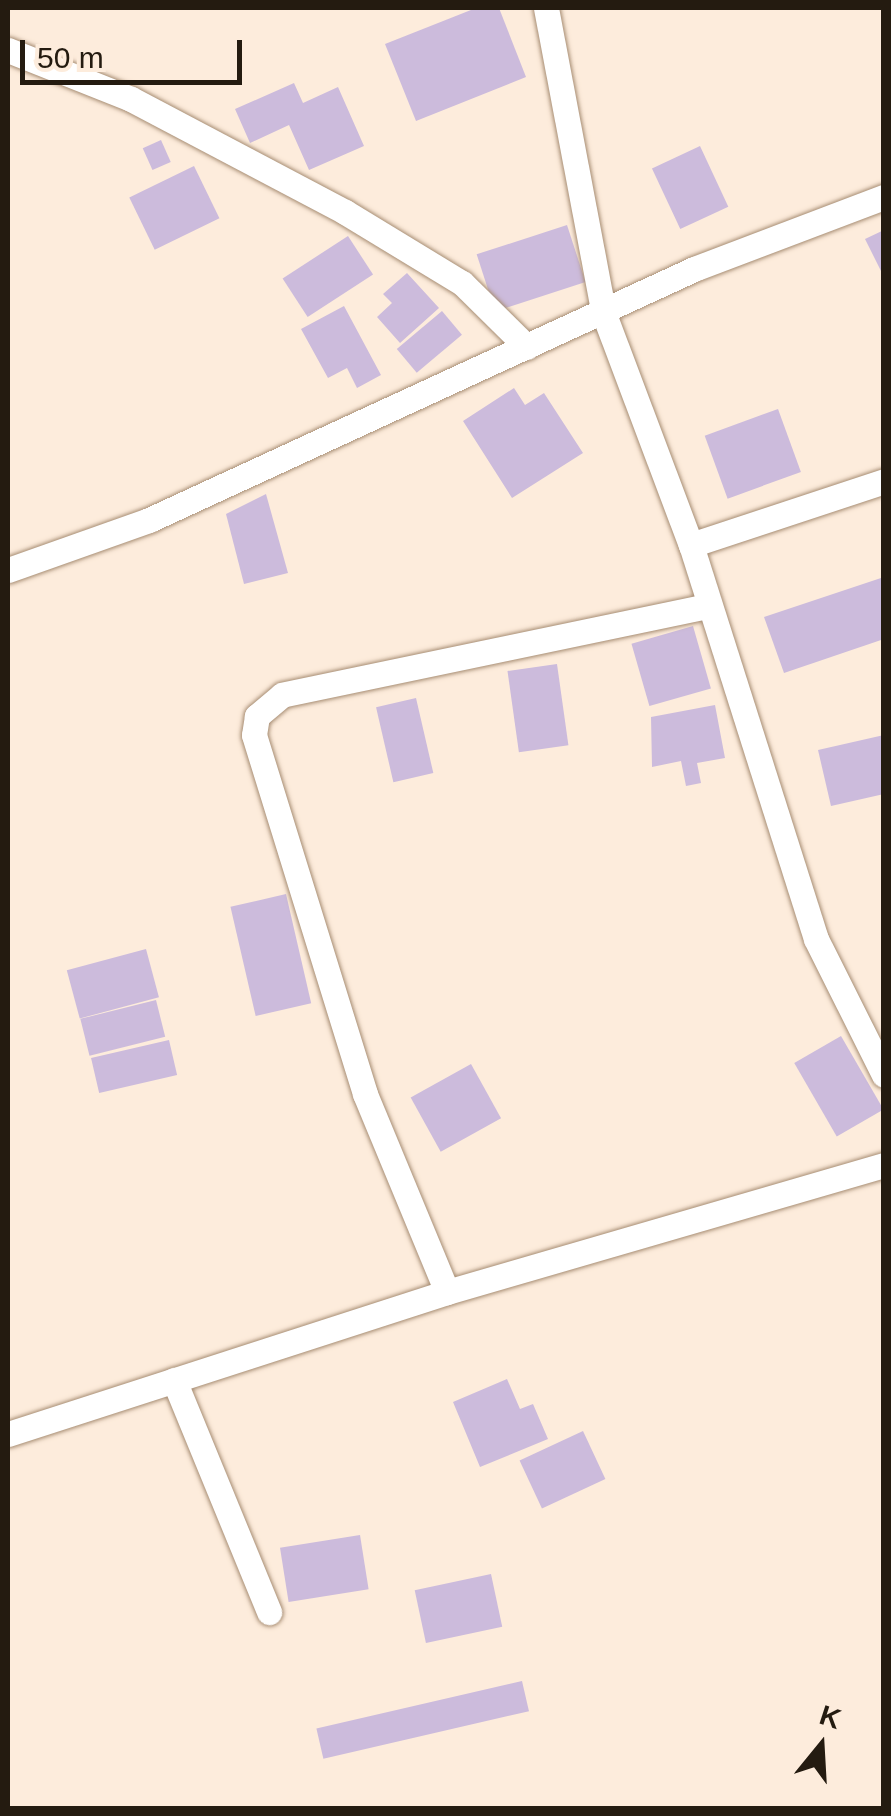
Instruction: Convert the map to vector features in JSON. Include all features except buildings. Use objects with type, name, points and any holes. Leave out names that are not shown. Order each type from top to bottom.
[{"type":"street","points":[[546,8],[604,314],[691,545],[816,939],[884,1075]]},
{"type":"street","points":[[8,50],[131,99],[345,212],[462,284],[527,347]]},
{"type":"street","points":[[8,570],[149,520],[604,314],[694,269],[884,197]]},
{"type":"street","points":[[691,545],[884,480]]},
{"type":"street","points":[[447,1292],[365,1094],[254,735],[257,716],[282,695],[708,606]]},
{"type":"street","points":[[8,1434],[447,1292],[884,1165]]},
{"type":"street","points":[[174,1380],[269,1612]]}]
